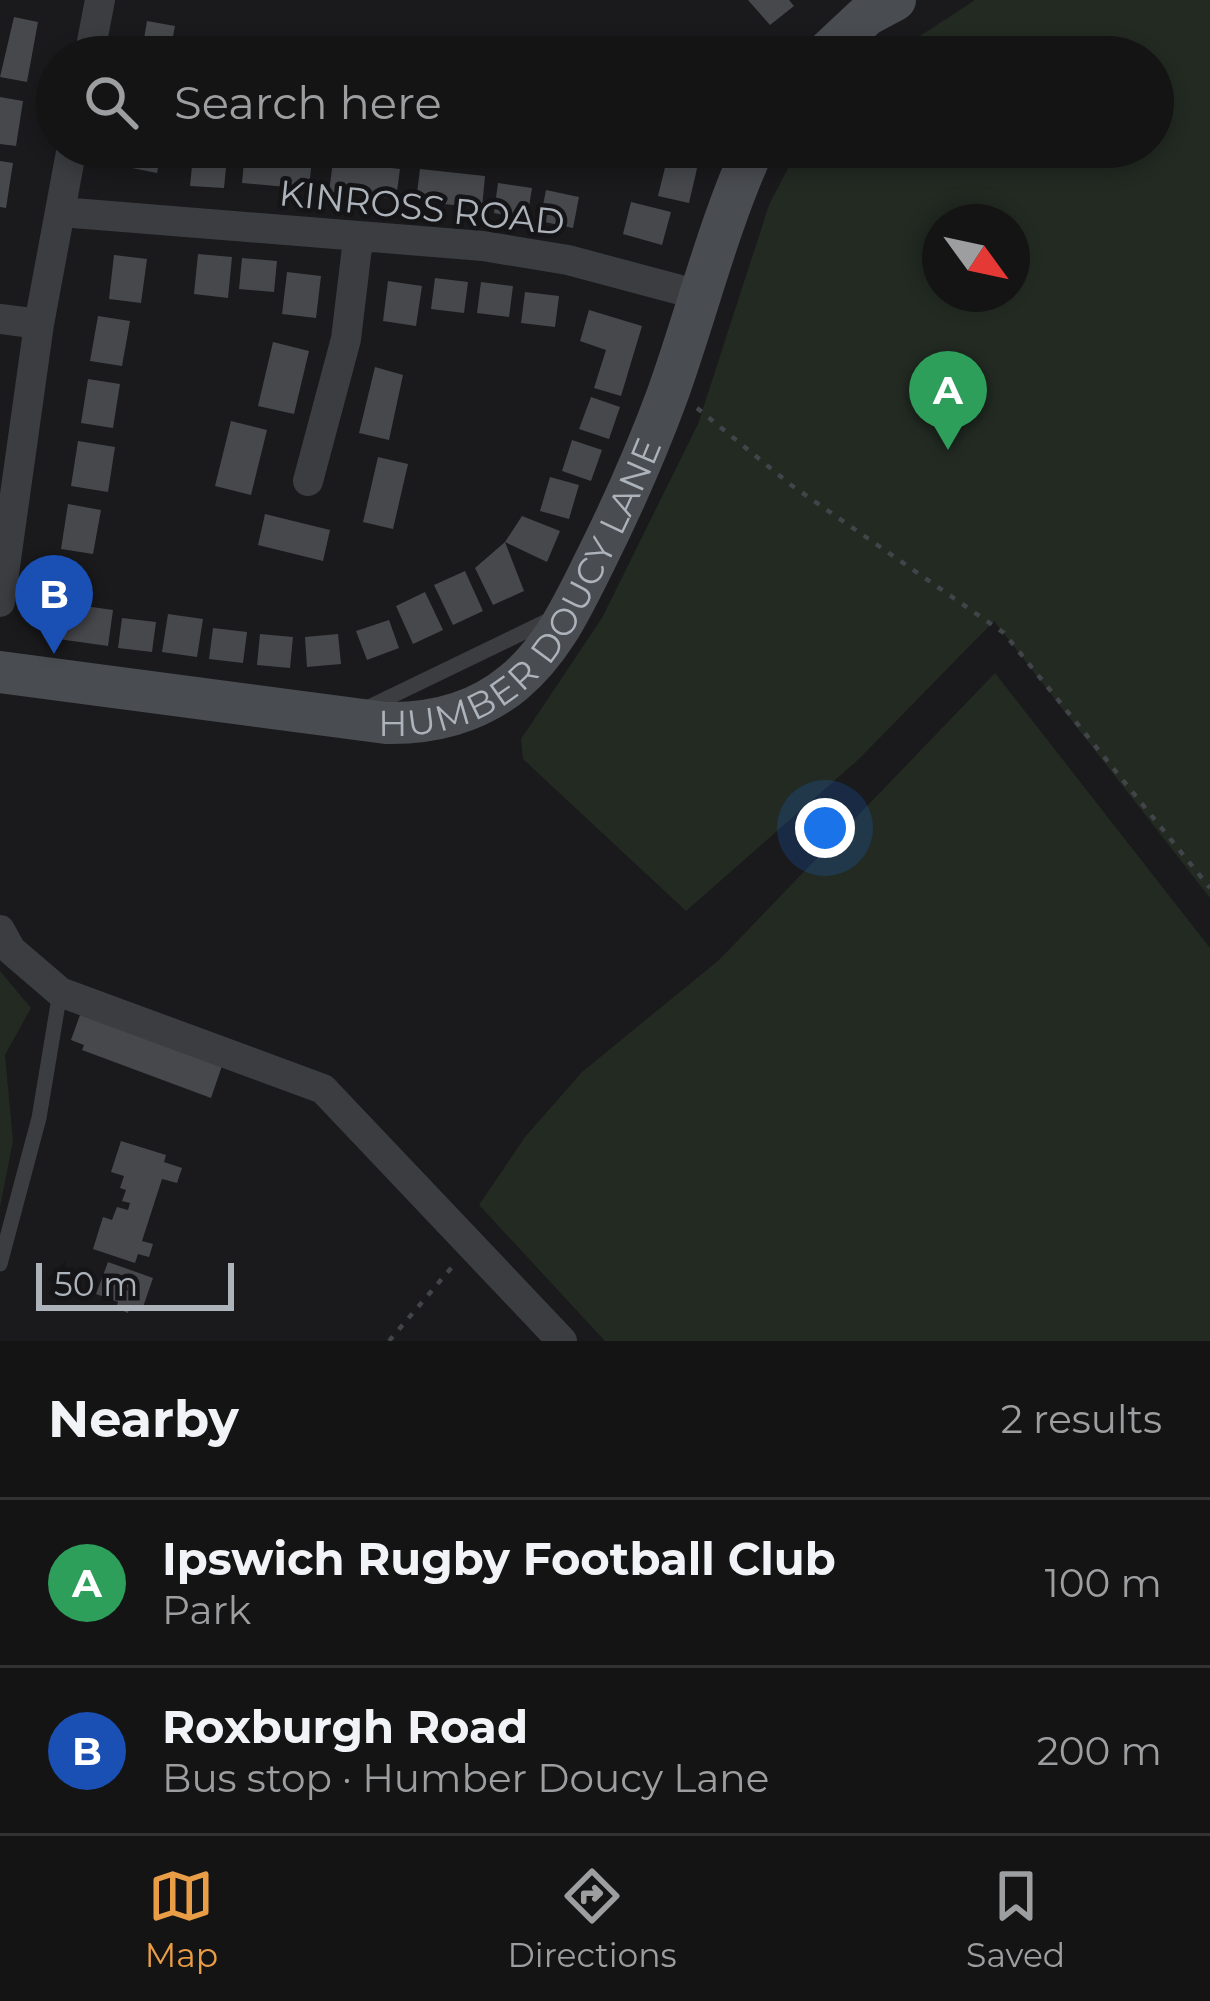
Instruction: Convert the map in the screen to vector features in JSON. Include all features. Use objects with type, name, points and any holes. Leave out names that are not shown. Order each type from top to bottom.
[{"type":"street","points":[[93,36],[100,0]]},
{"type":"street","points":[[843,36],[873,5]]},
{"type":"street","points":[[0,602],[39,324],[69,168]]},
{"type":"street","name":"HUMBER DOUCY LANE","points":[[0,672],[386,723],[430,720],[486,701],[534,664],[571,609],[667,397],[722,220],[745,168]]},
{"type":"street","name":"KINROSS ROAD","points":[[61,212],[483,246],[568,260],[699,295]]},
{"type":"street","points":[[308,481],[346,339],[358,238]]},
{"type":"street","points":[[0,319],[39,324]]},
{"type":"street","points":[[0,930],[11,950],[60,992],[323,1089],[562,1341]]},
{"type":"lane","points":[[0,1264],[39,1118],[60,992]]},
{"type":"path","points":[[667,397],[696,406],[791,485],[1004,633],[1210,888]]},
{"type":"path","points":[[388,1341],[471,1244]]},
{"type":"shaded area","points":[[975,0],[1210,0],[1210,898],[994,621],[859,759],[686,911],[523,759],[521,739],[602,618],[698,424],[769,205],[788,168],[1174,168],[1174,36],[920,36]]},
{"type":"shaded area","points":[[995,673],[1210,948],[1210,1341],[605,1341],[479,1205],[525,1137],[582,1072],[719,960]]},
{"type":"shaded area","points":[[0,971],[31,1008],[5,1055],[13,1141],[0,1207]]},
{"type":"building","points":[[748,0],[789,0],[794,6],[770,25]]},
{"type":"building","points":[[14,17],[38,22],[27,82],[0,77]]},
{"type":"building","points":[[147,21],[175,26],[173,36],[144,36]]},
{"type":"building","points":[[0,97],[23,101],[16,146],[0,144]]},
{"type":"building","points":[[0,161],[13,163],[6,208],[0,207]]},
{"type":"building","points":[[192,168],[226,168],[224,188],[190,186]]},
{"type":"building","points":[[243,168],[311,168],[309,189],[242,183]]},
{"type":"building","points":[[332,168],[400,169],[396,199],[329,192]]},
{"type":"building","points":[[665,168],[697,168],[689,203],[658,196]]},
{"type":"building","points":[[420,169],[485,176],[482,208],[416,201]]},
{"type":"building","points":[[498,183],[532,188],[527,219],[494,213]]},
{"type":"building","points":[[546,190],[579,197],[573,228],[540,221]]},
{"type":"building","points":[[631,202],[671,212],[662,245],[623,234]]},
{"type":"building","points":[[198,254],[232,257],[228,298],[194,294]]},
{"type":"building","points":[[114,255],[147,259],[141,303],[109,299]]},
{"type":"building","points":[[242,258],[277,261],[274,292],[239,289]]},
{"type":"building","points":[[287,272],[321,276],[316,318],[282,314]]},
{"type":"building","points":[[435,278],[468,282],[464,313],[431,309]]},
{"type":"building","points":[[388,281],[422,286],[416,326],[383,321]]},
{"type":"building","points":[[481,282],[513,286],[509,317],[477,313]]},
{"type":"building","points":[[525,292],[559,296],[555,327],[521,323]]},
{"type":"building","points":[[589,310],[642,326],[621,396],[594,388],[606,350],[580,341]]},
{"type":"building","points":[[98,316],[130,321],[122,366],[90,361]]},
{"type":"building","points":[[273,342],[309,351],[294,414],[258,406]]},
{"type":"building","points":[[375,367],[403,375],[389,440],[359,433]]},
{"type":"building","points":[[88,379],[120,384],[113,428],[81,423]]},
{"type":"building","points":[[591,397],[620,407],[609,439],[579,429]]},
{"type":"building","points":[[231,421],[267,430],[251,495],[215,486]]},
{"type":"building","points":[[572,440],[602,450],[591,481],[562,471]]},
{"type":"building","points":[[78,441],[115,447],[108,492],[71,486]]},
{"type":"building","points":[[378,457],[408,464],[393,529],[363,522]]},
{"type":"building","points":[[550,477],[579,485],[569,519],[540,511]]},
{"type":"building","points":[[68,504],[101,510],[93,554],[61,549]]},
{"type":"building","points":[[265,514],[330,530],[323,561],[258,545]]},
{"type":"building","points":[[522,516],[560,531],[547,562],[505,542]]},
{"type":"building","points":[[505,542],[524,591],[493,605],[475,568]]},
{"type":"building","points":[[465,571],[483,611],[453,625],[434,585]]},
{"type":"building","points":[[425,592],[443,630],[413,644],[396,606]]},
{"type":"building","points":[[49,601],[113,610],[108,646],[44,637]]},
{"type":"building","points":[[168,614],[203,619],[197,657],[162,652]]},
{"type":"building","points":[[122,618],[156,622],[152,652],[118,648]]},
{"type":"building","points":[[389,620],[399,648],[367,660],[356,631]]},
{"type":"building","points":[[213,628],[247,632],[243,663],[209,659]]},
{"type":"building","points":[[260,634],[293,637],[290,668],[257,665]]},
{"type":"building","points":[[338,634],[341,664],[307,667],[305,637]]},
{"type":"building","points":[[80,1015],[223,1063],[211,1098],[82,1050],[84,1045],[71,1040]]},
{"type":"building","points":[[121,1141],[166,1155],[164,1162],[182,1168],[177,1183],[162,1179],[142,1241],[153,1244],[149,1257],[138,1254],[135,1263],[93,1249],[103,1217],[112,1220],[117,1207],[128,1210],[130,1203],[122,1201],[124,1176],[111,1172]]},
{"type":"building","points":[[108,1262],[153,1278],[142,1310],[130,1306],[128,1313],[116,1308],[118,1302],[96,1294]]},
{"type":"place","name":"Ipswich Rugby Football Club","points":[[948,450]]},
{"type":"place","name":"Roxburgh Road","points":[[54,654]]}]
